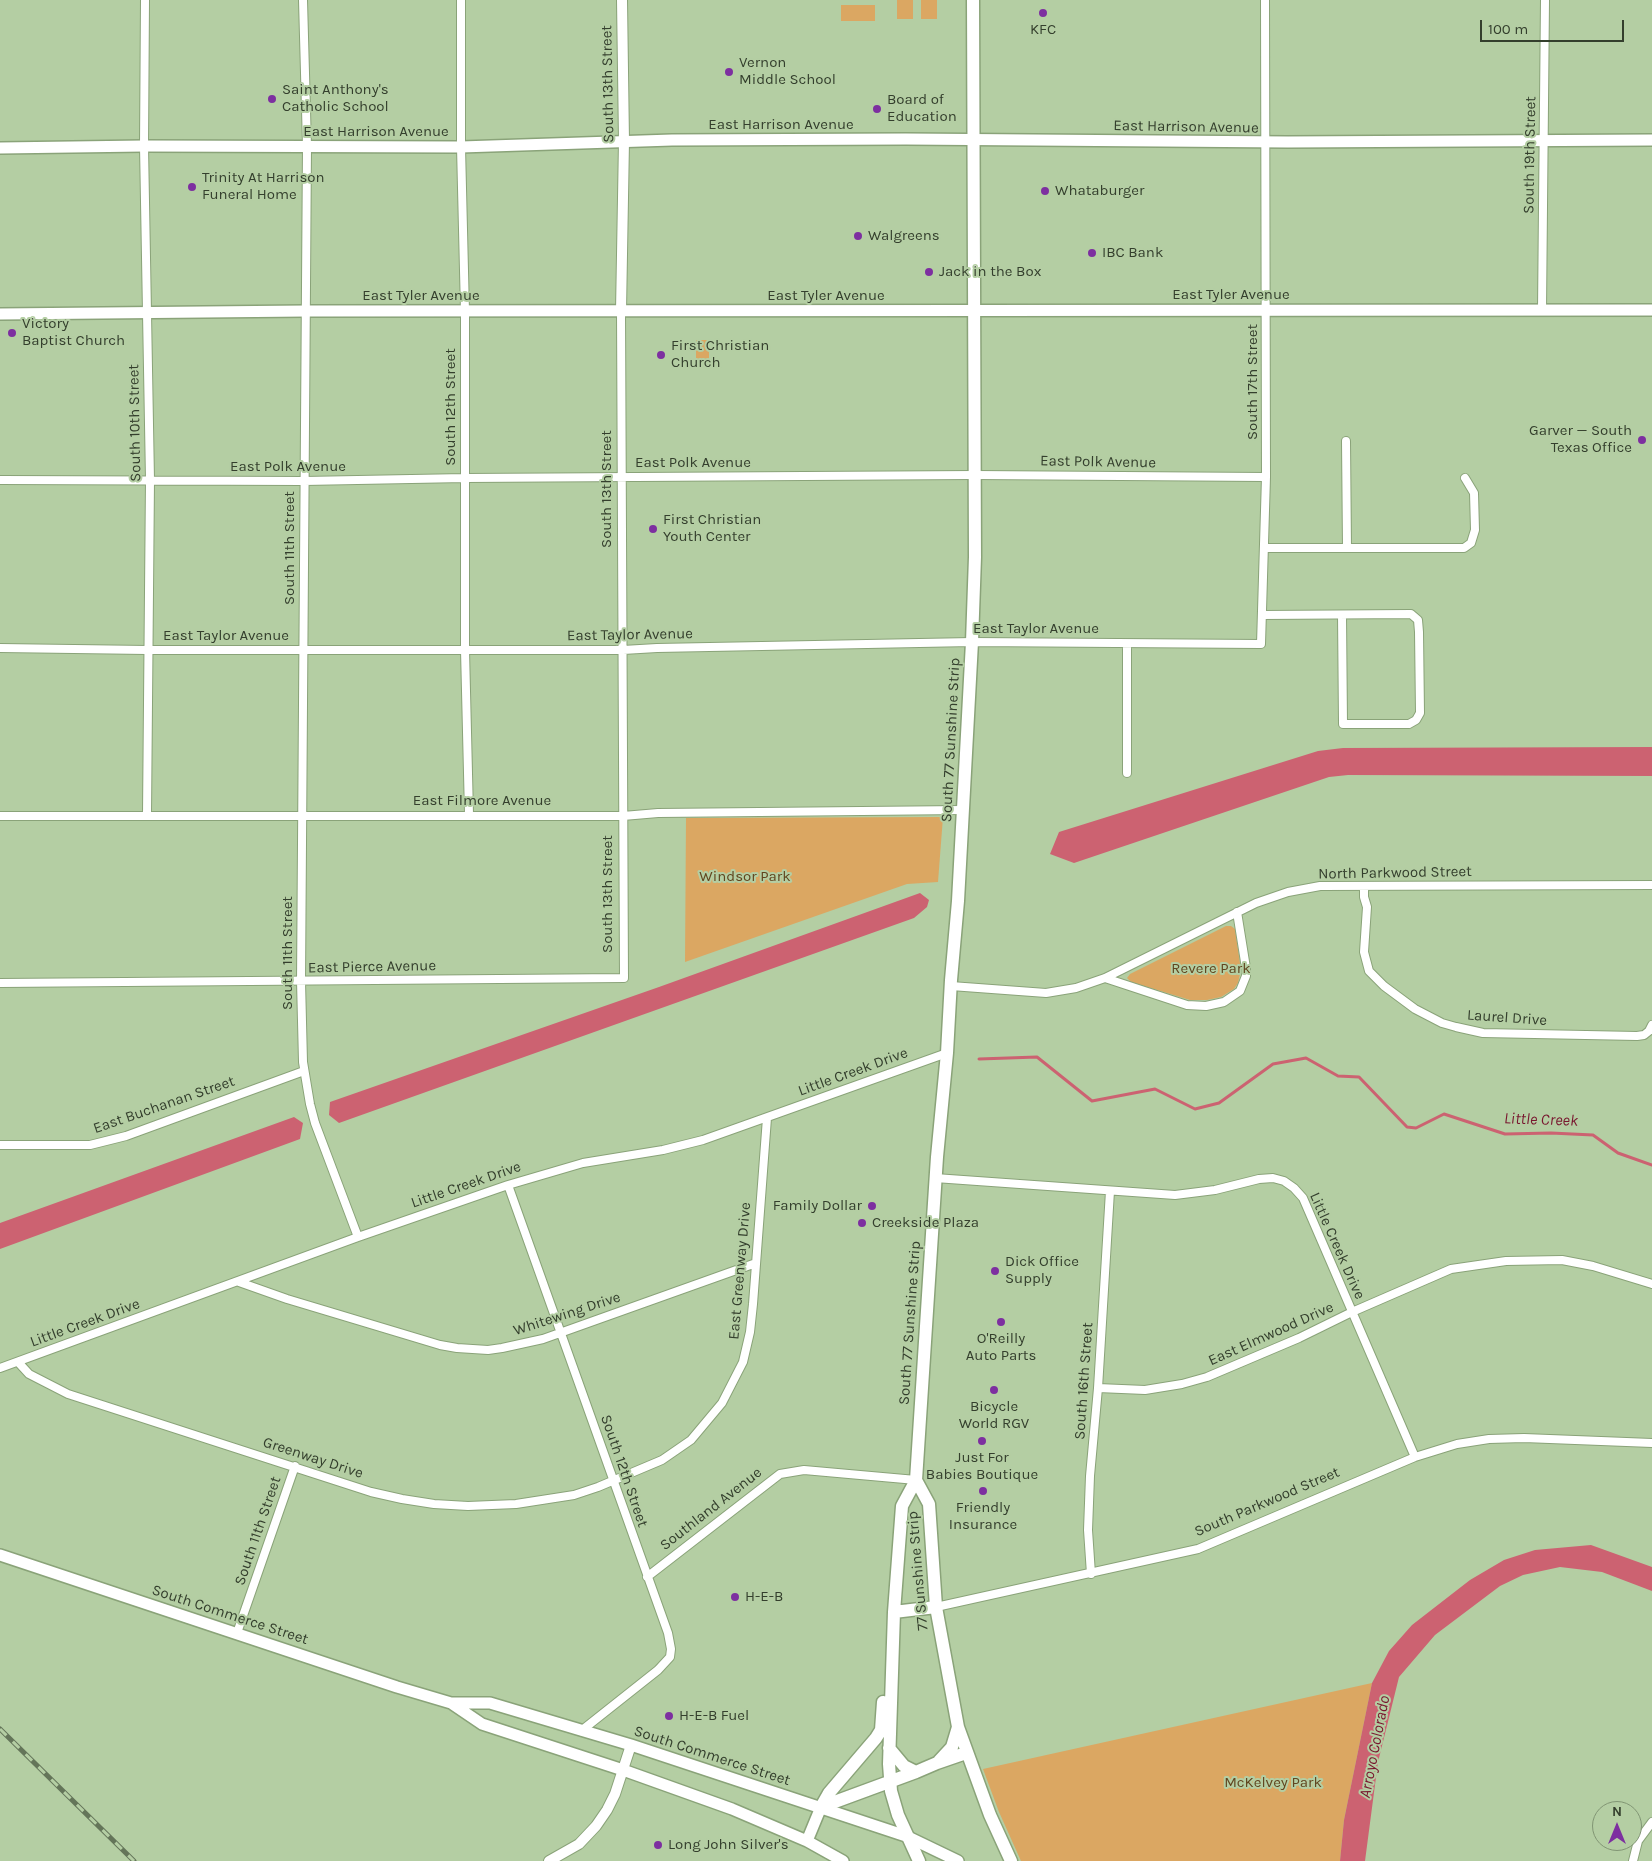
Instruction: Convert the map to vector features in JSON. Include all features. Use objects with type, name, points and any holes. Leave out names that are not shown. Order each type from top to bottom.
[{"type":"main road","name":"South 77 Sunshine Strip","points":[[916,1480],[936,1178],[958,901],[972,642],[975,557],[973,0]]},
{"type":"main road","name":"East Harrison Avenue","points":[[0,148],[144,146],[461,147],[624,141],[893,139],[1266,142],[1652,140]]},
{"type":"main road","name":"East Tyler Avenue","points":[[0,314],[306,311],[1652,310]]},
{"type":"main road","name":"77 Sunshine Strip","points":[[916,1480],[930,1504],[936,1607],[958,1727],[990,1815],[1011,1861]]},
{"type":"main road","name":"77 Sunshine Strip","points":[[916,1480],[902,1506],[893,1633],[890,1782],[898,1815],[919,1861]]},
{"type":"main road","name":"South Commerce Street","points":[[0,1555],[451,1703],[490,1704],[631,1745],[906,1836],[958,1861]]},
{"type":"main road","name":"South Parkwood Street","points":[[894,1612],[936,1607]]},
{"type":"main road","points":[[807,1841],[829,1793],[881,1730],[886,1667],[893,1633]]},
{"type":"main road","name":"South Commerce Street","points":[[451,1703],[482,1724],[622,1770],[732,1809],[807,1841],[843,1861]]},
{"type":"main road","points":[[937,1763],[952,1747],[958,1727]]},
{"type":"main road","points":[[890,1748],[904,1766],[916,1772]]},
{"type":"main road","points":[[821,1808],[966,1753]]},
{"type":"street","name":"South 10th Street","points":[[145,0],[144,146],[150,480],[147,814]]},
{"type":"street","name":"South 11th Street","points":[[303,0],[307,146],[301,982],[304,1071],[315,1123],[358,1237]]},
{"type":"street","name":"South 12th Street","points":[[461,0],[461,147],[465,312],[465,650],[468,814]]},
{"type":"street","name":"South 13th Street","points":[[622,0],[624,141],[620,311],[624,978]]},
{"type":"street","name":"South 17th Street","points":[[1261,644],[1266,477],[1265,0]]},
{"type":"street","name":"South 19th Street","points":[[1542,310],[1545,0]]},
{"type":"street","points":[[1346,442],[1347,548]]},
{"type":"street","name":"East Polk Avenue","points":[[0,480],[304,482],[465,478],[975,475],[1266,477]]},
{"type":"street","points":[[1264,548],[1464,548],[1471,543],[1475,530],[1474,493],[1465,478]]},
{"type":"street","points":[[1262,615],[1411,614],[1418,620],[1420,713],[1416,720],[1410,724],[1343,724],[1342,615]]},
{"type":"street","name":"East Taylor Avenue","points":[[0,648],[147,650],[623,650],[972,642],[1261,644]]},
{"type":"street","points":[[1127,644],[1127,773]]},
{"type":"street","name":"East Filmore Avenue","points":[[0,816],[468,814],[623,816],[658,813],[963,810]]},
{"type":"street","name":"North Parkwood Street","points":[[951,986],[1046,993],[1076,988],[1105,978],[1256,903],[1280,895],[1312,888],[1336,886],[1652,885]]},
{"type":"street","name":"Laurel Drive","points":[[1364,886],[1364,897],[1367,907],[1364,952],[1369,971],[1384,986],[1415,1009],[1442,1023],[1484,1033],[1618,1036],[1644,1035],[1652,1026]]},
{"type":"street","points":[[1105,978],[1187,1005],[1206,1006],[1224,1002],[1240,991],[1246,976],[1237,912]]},
{"type":"street","name":"East Pierce Avenue","points":[[0,983],[624,978]]},
{"type":"street","name":"Little Creek Drive","points":[[0,1368],[508,1184],[583,1163],[662,1150],[703,1140],[947,1053]]},
{"type":"street","name":"East Buchanan Street","points":[[0,1145],[90,1145],[126,1136],[304,1071]]},
{"type":"street","name":"East Greenway Drive","points":[[613,1482],[662,1460],[691,1440],[722,1403],[743,1362],[750,1332],[767,1118]]},
{"type":"street","name":"Little Creek Drive","points":[[936,1178],[1175,1195],[1214,1190],[1259,1179],[1273,1178],[1284,1181],[1303,1198],[1415,1457]]},
{"type":"street","name":"South 12th Street","points":[[508,1184],[672,1649],[670,1657],[658,1670],[581,1731]]},
{"type":"street","name":"South 16th Street","points":[[1091,1574],[1090,1476],[1098,1388],[1110,1191]]},
{"type":"street","name":"East Elmwood Drive","points":[[1098,1388],[1145,1390],[1182,1384],[1208,1377],[1451,1269],[1506,1261],[1562,1260],[1593,1266],[1652,1284]]},
{"type":"street","name":"Whitewing Drive","points":[[239,1282],[286,1299],[383,1329],[457,1348],[488,1350],[530,1343],[756,1263]]},
{"type":"street","name":"Greenway Drive","points":[[18,1362],[29,1374],[68,1394],[386,1496],[434,1504],[468,1506],[526,1503],[574,1495],[613,1482]]},
{"type":"street","name":"South Parkwood Street","points":[[936,1607],[1198,1549],[1415,1457],[1457,1444],[1489,1439],[1524,1438],[1652,1443]]},
{"type":"street","name":"South 11th Street","points":[[237,1633],[295,1466]]},
{"type":"street","name":"Southland Avenue","points":[[647,1577],[780,1474],[804,1470],[916,1480]]},
{"type":"street","points":[[549,1861],[579,1844],[596,1826],[615,1794],[631,1745]]},
{"type":"street","points":[[1633,1861],[1638,1841],[1652,1822]]},
{"type":"green space","points":[[897,0],[913,0],[913,19],[897,19]]},
{"type":"green space","points":[[921,0],[937,0],[937,19],[921,19]]},
{"type":"green space","points":[[841,5],[875,5],[875,21],[841,21]]},
{"type":"green space","points":[[696,340],[709,340],[709,362],[696,362]]},
{"type":"green space","name":"Windsor Park","points":[[943,817],[938,882],[907,884],[685,962],[686,818]]},
{"type":"green space","name":"Revere Park","points":[[1226,926],[1231,926],[1235,929],[1241,970],[1238,983],[1234,989],[1221,997],[1207,1000],[1190,1000],[1131,982],[1127,978],[1130,974]]},
{"type":"green space","name":"McKelvey Park","points":[[1372,1683],[1344,1820],[1340,1861],[1021,1861],[999,1812],[983,1769]]},
{"type":"water","points":[[1652,747],[1652,776],[1348,775],[1329,777],[1074,863],[1050,854],[1059,832],[1318,751],[1343,748]]},
{"type":"water","points":[[920,893],[929,900],[927,907],[914,918],[339,1123],[329,1115],[330,1102]]},
{"type":"water","points":[[294,1117],[303,1123],[300,1139],[0,1249],[0,1223]]},
{"type":"water","name":"Arroyo Colorado","points":[[1591,1545],[1652,1567],[1652,1591],[1602,1572],[1560,1567],[1523,1575],[1500,1586],[1435,1635],[1399,1677],[1378,1762],[1365,1861],[1340,1861],[1344,1820],[1372,1683],[1389,1651],[1412,1625],[1470,1580],[1504,1560],[1535,1550]]},
{"type":"waterway","name":"Little Creek","points":[[979,1059],[1037,1057],[1092,1101],[1155,1089],[1195,1109],[1219,1103],[1273,1064],[1306,1058],[1338,1076],[1359,1077],[1407,1127],[1416,1128],[1444,1114],[1505,1134],[1551,1133],[1593,1135],[1618,1153],[1652,1165]]},
{"type":"railway","points":[[0,1729],[134,1861]]},
{"type":"place","name":"KFC","points":[[1043,13]]},
{"type":"place","name":"Vernon Middle School","points":[[729,72]]},
{"type":"place","name":"Saint Anthony's Catholic School","points":[[272,99]]},
{"type":"place","name":"Board of Education","points":[[877,109]]},
{"type":"place","name":"Trinity At Harrison Funeral Home","points":[[192,187]]},
{"type":"place","name":"Whataburger","points":[[1045,191]]},
{"type":"place","name":"Walgreens","points":[[858,236]]},
{"type":"place","name":"IBC Bank","points":[[1092,253]]},
{"type":"place","name":"Jack in the Box","points":[[929,272]]},
{"type":"place","name":"Victory Baptist Church","points":[[12,333]]},
{"type":"place","name":"First Christian Church","points":[[661,355]]},
{"type":"place","name":"Garver — South Texas Office","points":[[1642,440]]},
{"type":"place","name":"First Christian Youth Center","points":[[653,529]]},
{"type":"place","name":"Family Dollar","points":[[872,1206]]},
{"type":"place","name":"Creekside Plaza","points":[[862,1223]]},
{"type":"place","name":"Dick Office Supply","points":[[995,1271]]},
{"type":"place","name":"O'Reilly Auto Parts","points":[[1001,1322]]},
{"type":"place","name":"Bicycle World RGV","points":[[994,1390]]},
{"type":"place","name":"Just For Babies Boutique","points":[[982,1441]]},
{"type":"place","name":"Friendly Insurance","points":[[983,1491]]},
{"type":"place","name":"H-E-B","points":[[735,1597]]},
{"type":"place","name":"H-E-B Fuel","points":[[669,1716]]},
{"type":"place","name":"Long John Silver's","points":[[658,1845]]}]
